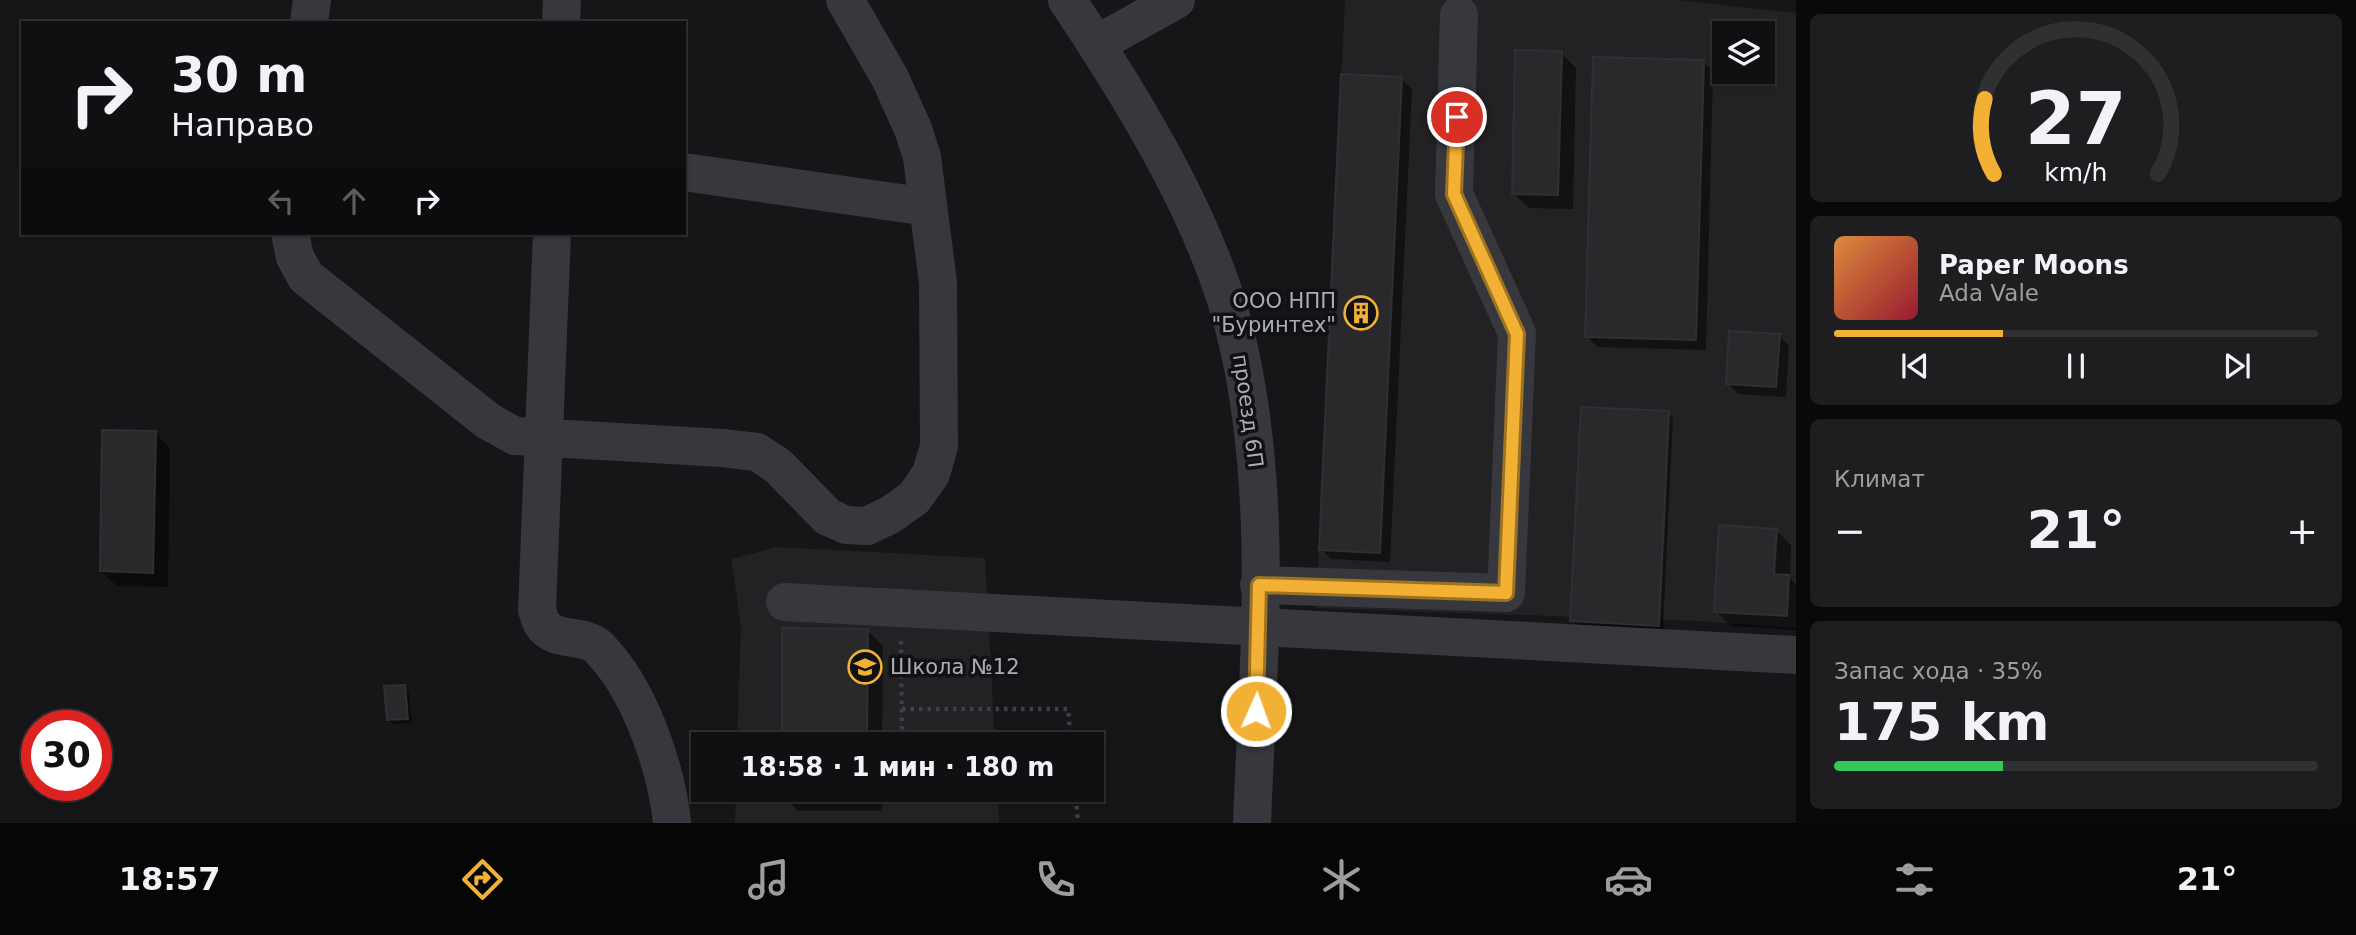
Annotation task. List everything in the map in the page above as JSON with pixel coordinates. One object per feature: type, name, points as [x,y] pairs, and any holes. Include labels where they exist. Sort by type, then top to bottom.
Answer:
[{"type":"street","points":[[309,21],[312,0]]},
{"type":"street","points":[[561,21],[562,0]]},
{"type":"street","points":[[290,235],[295,257],[306,276],[488,421],[515,436],[757,452],[778,466],[828,517],[846,526],[867,526],[890,515],[914,498],[931,474],[939,446],[938,284],[922,157],[913,129],[890,78],[845,0]]},
{"type":"street","name":"проезд 6П","points":[[1067,0],[1097,44],[1166,162],[1196,224],[1222,289],[1238,342],[1252,416],[1259,500],[1259,628],[1252,823]]},
{"type":"street","points":[[1097,44],[1176,0]]},
{"type":"street","points":[[1259,585],[1506,593],[1517,334],[1454,194],[1459,15]]},
{"type":"street","points":[[686,172],[928,207]]},
{"type":"street","points":[[552,235],[537,610],[543,626],[555,635],[575,637],[597,646],[624,677],[649,733],[670,803],[672,823]]},
{"type":"street","points":[[785,602],[1796,655]]},
{"type":"path","points":[[901,609],[902,732]]},
{"type":"path","points":[[902,709],[1068,709],[1070,732]]},
{"type":"path","points":[[1077,802],[1079,823]]},
{"type":"shaded area","points":[[1345,0],[1678,0],[1796,13],[1796,628],[1697,621],[1316,608]]},
{"type":"shaded area","name":"Школа №12","points":[[777,547],[985,558],[994,732],[737,732],[741,625],[731,559]]},
{"type":"shaded area","points":[[736,802],[998,802],[999,823],[735,823]]},
{"type":"building","points":[[1515,50],[1562,51],[1558,195],[1512,194]]},
{"type":"building","points":[[1593,57],[1704,60],[1696,340],[1585,337]]},
{"type":"building","name":"ООО НПП \"Буринтех\"","points":[[1341,74],[1402,77],[1380,553],[1319,550]]},
{"type":"building","points":[[1729,331],[1780,334],[1776,387],[1726,384]]},
{"type":"building","points":[[1581,407],[1669,411],[1659,626],[1570,621]]},
{"type":"building","points":[[102,430],[156,431],[153,573],[100,571]]},
{"type":"building","points":[[1719,525],[1777,529],[1774,574],[1789,575],[1787,616],[1714,612]]},
{"type":"building","points":[[782,628],[868,629],[867,732],[782,732]]},
{"type":"building","points":[[405,685],[408,719],[387,720],[384,686]]},
{"type":"place","name":"ООО НПП \"Буринтех\"","points":[[1361,313]]},
{"type":"place","name":"Школа №12","points":[[865,667]]},
{"type":"route","points":[[1256,711],[1259,585],[1506,593],[1517,334],[1454,194],[1457,117]]}]
